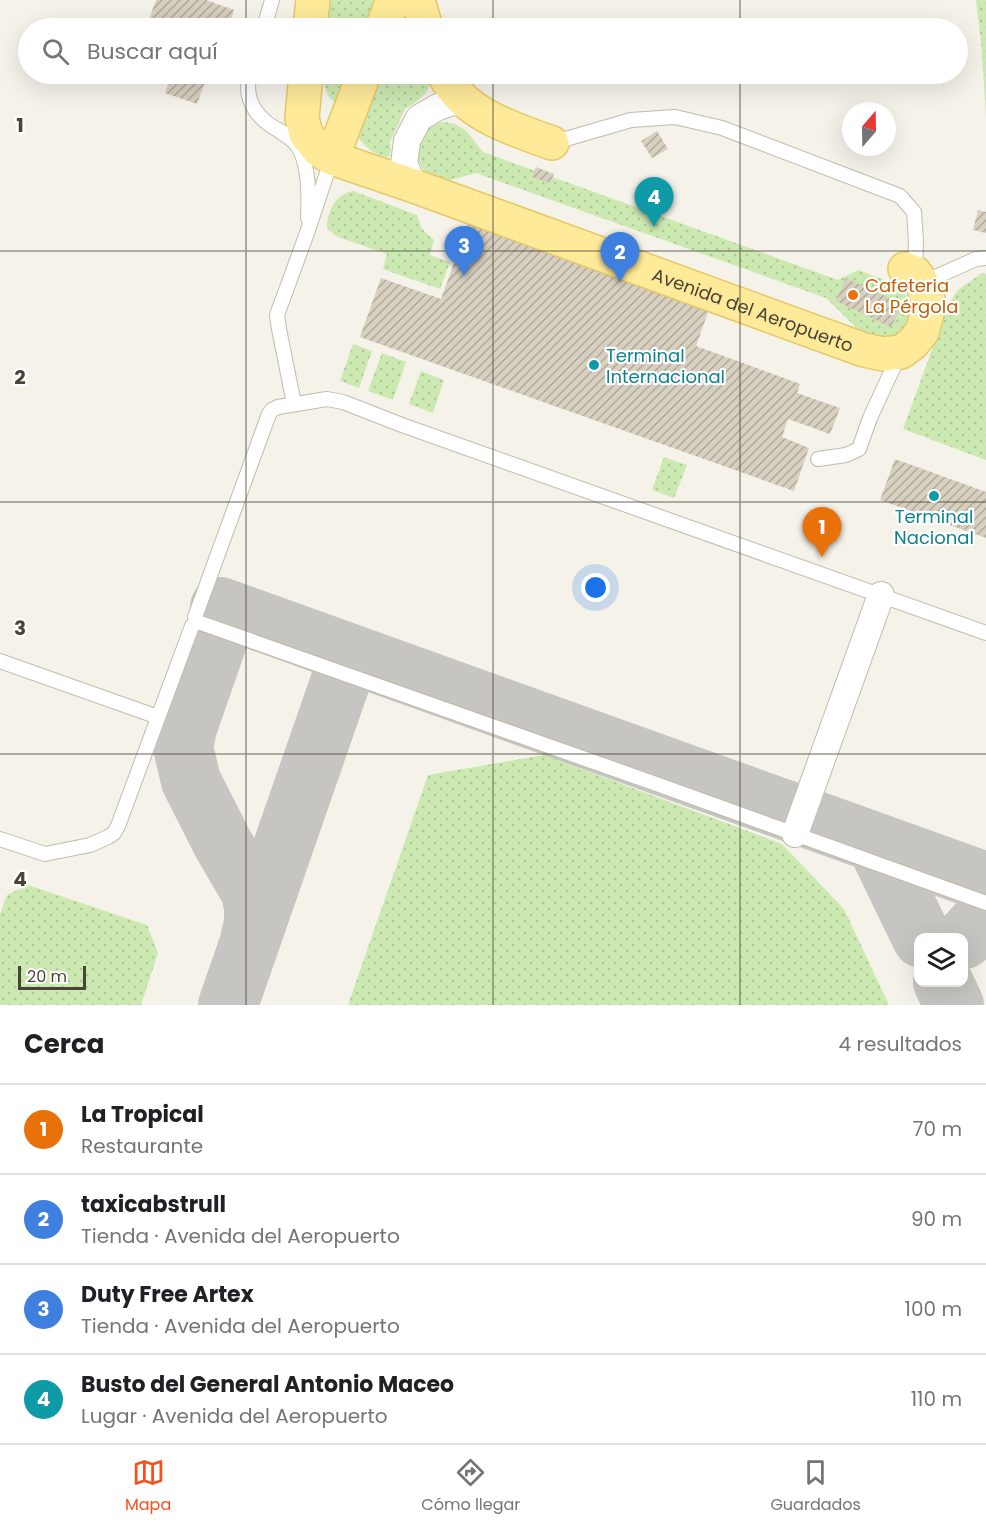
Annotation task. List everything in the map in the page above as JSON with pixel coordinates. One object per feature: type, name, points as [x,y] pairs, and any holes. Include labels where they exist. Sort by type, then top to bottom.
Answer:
[{"type":"main road","points":[[311,18],[313,0]]},
{"type":"main road","points":[[386,18],[393,0]]},
{"type":"main road","points":[[418,0],[423,18]]},
{"type":"main road","points":[[292,132],[302,118],[305,84]]},
{"type":"main road","points":[[332,158],[360,84]]},
{"type":"main road","points":[[453,86],[485,114],[516,130],[552,143]]},
{"type":"main road","name":"Avenida del Aeropuerto","points":[[292,132],[332,158],[864,350],[883,354],[901,352]]},
{"type":"main road","points":[[901,352],[922,332],[927,314],[928,299],[914,275]]},
{"type":"street","points":[[414,186],[404,164],[407,141],[418,118],[438,107],[453,86]]},
{"type":"street","points":[[795,834],[881,595]]},
{"type":"lane","points":[[267,18],[272,0]]},
{"type":"lane","points":[[249,84],[249,95],[254,110],[265,122],[292,132],[304,164],[308,233]]},
{"type":"lane","points":[[552,143],[631,120],[675,117],[722,128],[900,196],[914,212],[916,241],[914,275],[986,258]]},
{"type":"lane","points":[[294,404],[277,315],[308,233],[332,158]]},
{"type":"lane","points":[[818,459],[846,455],[859,449],[870,418],[901,352]]},
{"type":"lane","points":[[289,377],[296,388],[314,397],[343,402],[986,633]]},
{"type":"lane","points":[[289,377],[285,394],[266,420],[195,616],[198,622],[985,902]]},
{"type":"lane","points":[[272,410],[327,399]]},
{"type":"lane","points":[[0,839],[45,854],[90,844],[114,832],[192,626],[198,622]]},
{"type":"lane","points":[[0,661],[158,717]]},
{"type":"green space","points":[[329,0],[378,0],[371,18],[327,18]]},
{"type":"green space","points":[[976,0],[986,0],[986,115],[981,41]]},
{"type":"green space","points":[[324,84],[346,84],[337,103],[330,98]]},
{"type":"green space","points":[[374,84],[430,84],[426,93],[405,109],[390,142],[391,150],[388,157],[368,148],[359,139],[359,130]]},
{"type":"green space","points":[[442,122],[461,127],[483,152],[838,280],[858,270],[898,285],[905,292],[909,302],[908,323],[895,340],[874,345],[826,298],[476,173],[447,181],[429,175],[418,160],[417,150],[424,132]]},
{"type":"green space","points":[[353,191],[417,215],[421,227],[434,240],[430,255],[450,262],[440,289],[383,269],[387,254],[338,237],[327,229],[333,205],[341,196]]},
{"type":"green space","points":[[982,273],[986,274],[986,460],[903,429],[949,303],[958,290]]},
{"type":"green space","points":[[353,344],[372,351],[359,388],[340,381]]},
{"type":"green space","points":[[382,353],[406,362],[393,400],[368,391]]},
{"type":"green space","points":[[421,371],[444,380],[433,413],[409,404]]},
{"type":"green space","points":[[664,457],[687,465],[674,498],[652,490]]},
{"type":"green space","points":[[544,755],[782,844],[844,909],[889,1005],[348,1005],[428,775]]},
{"type":"green space","points":[[28,885],[147,925],[158,953],[141,1005],[0,1005],[0,914],[7,895]]},
{"type":"building","points":[[156,0],[206,0],[234,10],[232,18],[150,18]]},
{"type":"building","points":[[168,84],[204,84],[197,104],[165,93]]},
{"type":"building","points":[[657,131],[668,149],[652,158],[641,141]]},
{"type":"building","points":[[536,167],[554,174],[550,183],[532,177]]},
{"type":"building","points":[[978,210],[986,212],[986,233],[973,230]]},
{"type":"building","name":"Terminal Internacional","points":[[471,216],[712,301],[696,346],[800,384],[797,393],[840,408],[830,434],[788,419],[782,437],[809,448],[794,491],[360,337],[381,278],[441,299]]},
{"type":"building","points":[[846,278],[902,304],[891,327],[836,301]]},
{"type":"building","name":"Terminal Nacional","points":[[895,459],[986,492],[986,538],[880,500]]},
{"type":"taxiway","points":[[220,607],[986,882]]},
{"type":"taxiway","points":[[228,610],[187,728],[183,747],[191,781],[223,844],[251,892],[254,923],[250,940]]},
{"type":"taxiway","points":[[228,1005],[350,654]]},
{"type":"taxiway","points":[[876,843],[920,933]]},
{"type":"taxiway","points":[[968,935],[986,915]]},
{"type":"taxiway","points":[[945,987],[954,1005]]},
{"type":"place","name":"Busto del General Antonio Maceo","points":[[654,227]]},
{"type":"place","name":"Duty Free Artex","points":[[464,276]]},
{"type":"place","name":"taxicabstrull","points":[[620,282]]},
{"type":"place","name":"Cafeteria La Pérgola","points":[[853,295]]},
{"type":"place","name":"Terminal Internacional","points":[[594,365]]},
{"type":"place","name":"Terminal Nacional","points":[[934,496]]},
{"type":"place","name":"La Tropical","points":[[822,557]]}]
